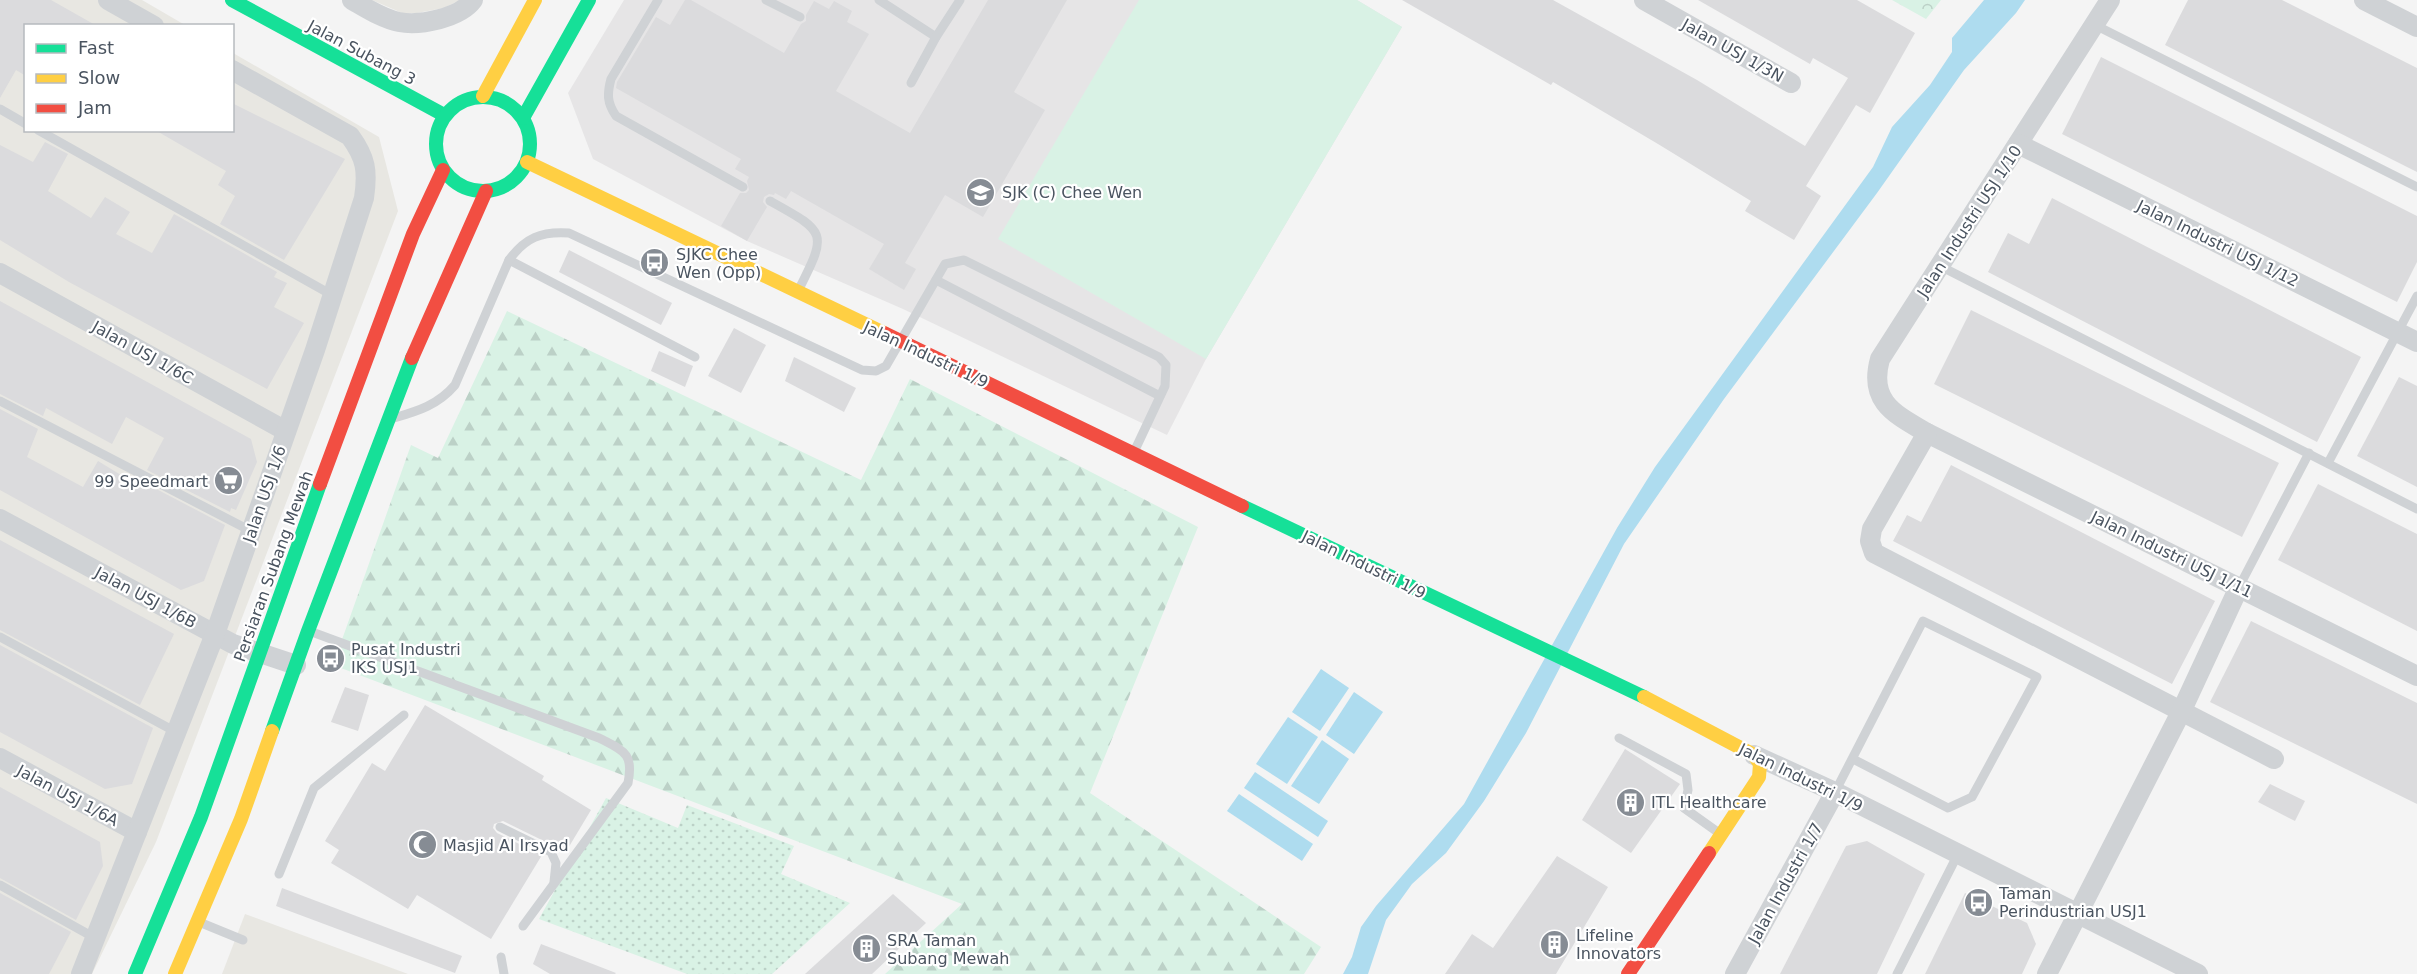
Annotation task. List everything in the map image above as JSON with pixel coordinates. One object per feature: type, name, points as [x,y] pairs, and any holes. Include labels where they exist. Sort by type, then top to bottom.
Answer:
[{"type":"main road","name":"Jalan Subang 3","points":[[232,0],[444,116]]},
{"type":"main road","points":[[483,96],[535,0]]},
{"type":"main road","points":[[523,117],[588,0]]},
{"type":"main road","points":[[483,96],[506,102],[523,117],[530,139],[527,162],[520,173],[511,182],[486,191],[462,186],[444,170],[437,157],[435,143],[438,128],[444,116],[461,101],[483,96]]},
{"type":"main road","name":"Jalan Industri 1/9","points":[[527,162],[1542,650],[1624,687],[1754,754]]},
{"type":"main road","name":"Persiaran Subang Mewah","points":[[135,974],[201,817],[413,234],[444,170]]},
{"type":"main road","points":[[175,974],[241,819],[308,631],[417,345],[486,191]]},
{"type":"main road","points":[[1628,974],[1759,777],[1760,764],[1754,754]]},
{"type":"street","points":[[108,0],[150,24]]},
{"type":"street","points":[[352,0],[399,22],[422,22],[447,17],[468,7],[473,0]]},
{"type":"street","name":"Jalan USJ 1/3N","points":[[1644,0],[1791,83]]},
{"type":"street","name":"Jalan Industri USJ 1/10","points":[[1927,433],[1893,412],[1877,388],[1876,375],[1880,359],[2110,0]]},
{"type":"street","points":[[2364,0],[2417,27]]},
{"type":"street","name":"Jalan USJ 1/6","points":[[81,974],[215,634],[364,198],[367,176],[362,152],[350,136],[234,71]]},
{"type":"street","name":"Jalan Industri USJ 1/12","points":[[2018,144],[2417,342]]},
{"type":"street","name":"Jalan USJ 1/6C","points":[[0,273],[286,431]]},
{"type":"street","points":[[1927,433],[1872,529],[1870,541],[1874,553],[2274,759]]},
{"type":"street","name":"Jalan Industri USJ 1/11","points":[[1927,433],[2417,676]]},
{"type":"street","name":"Jalan USJ 1/6B","points":[[0,519],[215,634],[259,654],[296,665]]},
{"type":"street","points":[[2047,974],[2076,912],[2181,712],[2239,587]]},
{"type":"street","name":"Jalan Industri 1/9","points":[[1754,754],[1835,792],[2198,974]]},
{"type":"street","name":"Jalan USJ 1/6A","points":[[0,758],[137,832]]},
{"type":"street","name":"Jalan Industri 1/7","points":[[1735,974],[1835,792]]},
{"type":"lane","points":[[658,0],[611,80],[608,92],[609,105],[616,117],[743,187]]},
{"type":"lane","points":[[766,0],[800,17]]},
{"type":"lane","points":[[879,0],[936,37]]},
{"type":"lane","points":[[911,83],[936,37],[960,0]]},
{"type":"lane","points":[[2095,25],[2417,187]]},
{"type":"lane","points":[[0,109],[24,123]]},
{"type":"lane","points":[[42,132],[332,295]]},
{"type":"lane","points":[[770,201],[808,222],[815,232],[819,246],[797,292]]},
{"type":"lane","points":[[388,420],[429,406],[445,397],[454,385],[509,260],[519,246],[533,236],[552,231],[569,233],[862,370],[876,371],[886,366],[945,264],[964,260],[1159,357],[1166,365],[1166,375],[1160,396],[1134,452]]},
{"type":"lane","points":[[509,260],[695,357]]},
{"type":"lane","points":[[1940,266],[2417,509]]},
{"type":"lane","points":[[936,280],[1160,396]]},
{"type":"lane","points":[[2328,463],[2417,296]]},
{"type":"lane","points":[[0,401],[251,531]]},
{"type":"lane","points":[[2239,587],[2309,453]]},
{"type":"lane","points":[[1835,792],[1923,621],[2037,677],[1972,797],[1948,807],[1853,759]]},
{"type":"lane","points":[[308,631],[599,738],[625,751],[631,765],[628,783],[523,926]]},
{"type":"lane","points":[[0,637],[176,732]]},
{"type":"lane","points":[[279,874],[314,788],[404,715]]},
{"type":"lane","points":[[1619,738],[1686,774],[1688,790],[1683,808],[1721,834]]},
{"type":"lane","points":[[500,827],[551,852],[556,863],[554,885]]},
{"type":"lane","points":[[1897,974],[1958,854]]},
{"type":"lane","points":[[0,885],[95,938]]},
{"type":"lane","points":[[197,921],[243,940]]},
{"type":"lane","points":[[501,957],[504,974]]},
{"type":"shaded area","points":[[0,0],[142,0],[183,24],[24,24],[24,132],[234,132],[234,54],[379,137],[398,211],[156,842],[92,974],[0,974]]},
{"type":"shaded area","points":[[372,0],[460,0],[444,8],[402,13]]},
{"type":"shaded area","name":"SJK (C) Chee Wen","points":[[624,0],[1357,0],[1402,27],[1206,359],[1167,435],[903,309],[747,241],[593,159],[568,93]]},
{"type":"shaded area","points":[[245,914],[408,974],[222,974]]},
{"type":"green space","points":[[1139,0],[1357,0],[1402,27],[1206,359],[998,239]]},
{"type":"green space","points":[[1892,0],[1941,0],[1926,19]]},
{"type":"green space","points":[[507,311],[861,480],[910,379],[1198,527],[1090,793],[1321,947],[1304,974],[885,974],[962,904],[333,665],[411,445],[438,458]]},
{"type":"green space","points":[[606,798],[678,828],[687,805],[794,846],[781,874],[850,903],[772,974],[687,974],[539,919]]},
{"type":"water","points":[[1984,0],[2025,0],[1964,70],[1877,193],[1724,399],[1624,544],[1526,733],[1484,801],[1446,853],[1412,884],[1386,920],[1368,974],[1343,974],[1352,957],[1361,927],[1376,906],[1464,804],[1617,528],[1655,467],[1873,167],[1892,127],[1930,85],[1952,52],[1952,38]]},
{"type":"water","points":[[1321,669],[1349,688],[1320,731],[1292,712]]},
{"type":"water","points":[[1354,692],[1383,712],[1354,754],[1326,735]]},
{"type":"water","points":[[1288,717],[1318,737],[1287,784],[1256,764]]},
{"type":"water","points":[[1322,740],[1349,759],[1319,804],[1291,786]]},
{"type":"water","points":[[1255,772],[1328,821],[1318,837],[1244,788]]},
{"type":"water","points":[[1239,794],[1313,844],[1302,861],[1227,811]]},
{"type":"building","points":[[0,0],[51,0],[93,24],[24,24],[24,75],[16,70],[0,98]]},
{"type":"building","points":[[685,0],[691,0],[784,53],[801,24],[806,21],[806,15],[814,1],[829,9],[834,1],[852,11],[847,22],[869,34],[836,91],[910,133],[988,0],[1067,0],[1014,92],[1045,110],[983,217],[945,195],[905,263],[916,269],[904,290],[869,269],[884,244],[791,191],[786,199],[775,193],[764,197],[763,202],[767,207],[747,241],[721,226],[740,193],[746,193],[749,190],[747,181],[749,177],[735,169],[741,159],[616,88],[617,82],[656,17],[670,25]]},
{"type":"building","points":[[1402,0],[1553,0],[1697,80],[1805,146],[1848,78],[1813,58],[1810,64],[1698,0],[1857,0],[1915,33],[1870,113],[1856,105],[1806,186],[1821,196],[1794,240],[1745,211],[1751,201],[1658,144],[1553,82],[1551,85]]},
{"type":"building","points":[[2188,0],[2282,0],[2417,68],[2417,172],[2165,45]]},
{"type":"building","points":[[2101,57],[2417,216],[2417,262],[2397,302],[2062,134]]},
{"type":"building","points":[[234,104],[345,159],[284,260],[220,224],[235,196],[218,185],[226,171],[158,132],[234,132]]},
{"type":"building","points":[[45,142],[68,154],[48,191],[91,218],[105,197],[130,212],[116,234],[152,253],[174,214],[277,272],[274,277],[287,283],[274,307],[304,323],[267,389],[69,282],[0,240],[0,145],[33,162]]},
{"type":"building","points":[[2052,198],[2361,357],[2317,442],[1988,272],[2008,233],[2029,244]]},
{"type":"building","points":[[569,250],[672,303],[661,325],[559,272]]},
{"type":"building","points":[[0,301],[251,439],[257,462],[236,510],[231,508],[230,512],[147,470],[164,438],[126,417],[112,444],[46,408],[43,416],[0,394]]},
{"type":"building","points":[[1971,310],[2279,463],[2242,537],[1934,384]]},
{"type":"building","points":[[734,328],[766,345],[741,393],[708,376]]},
{"type":"building","points":[[659,351],[693,366],[685,387],[651,371]]},
{"type":"building","points":[[794,357],[856,388],[844,412],[785,381]]},
{"type":"building","points":[[2399,377],[2417,386],[2417,487],[2357,456]]},
{"type":"building","points":[[0,409],[38,429],[27,457],[83,487],[98,461],[134,483],[139,484],[141,481],[225,525],[204,581],[181,590],[0,490]]},
{"type":"building","points":[[1951,465],[2215,601],[2172,684],[1893,541],[1907,515],[1921,522]]},
{"type":"building","points":[[2318,484],[2417,534],[2417,631],[2278,560]]},
{"type":"building","points":[[0,540],[174,634],[140,705],[0,630]]},
{"type":"building","points":[[2251,621],[2417,703],[2417,804],[2210,702]]},
{"type":"building","points":[[0,645],[153,728],[132,784],[105,789],[0,732]]},
{"type":"building","points":[[345,687],[369,695],[358,731],[331,722]]},
{"type":"building","name":"Masjid Al Irsyad","points":[[425,705],[544,776],[542,780],[591,810],[567,850],[550,840],[548,843],[503,821],[494,824],[493,828],[497,833],[542,855],[491,939],[417,895],[408,909],[331,863],[339,850],[325,841],[372,763],[385,771]]},
{"type":"building","name":"ITL Healthcare","points":[[1625,749],[1680,784],[1631,853],[1582,820]]},
{"type":"building","points":[[2270,784],[2305,801],[2295,821],[2258,802]]},
{"type":"building","points":[[0,787],[100,842],[103,866],[76,920],[0,878]]},
{"type":"building","points":[[1867,841],[1925,874],[1877,974],[1780,974],[1846,846]]},
{"type":"building","points":[[1557,856],[1608,887],[1556,974],[1445,974],[1472,934],[1493,948]]},
{"type":"building","points":[[282,888],[462,956],[455,973],[276,906]]},
{"type":"building","points":[[0,893],[71,932],[49,974],[0,974]]},
{"type":"building","points":[[1965,893],[2027,923],[2036,944],[2022,974],[1925,974]]},
{"type":"building","name":"SRA Taman Subang Mewah","points":[[893,894],[926,923],[872,974],[805,974]]},
{"type":"building","points":[[541,944],[616,973],[550,974],[533,964]]},
{"type":"traffic: fast","points":[[232,0],[444,115]]},
{"type":"traffic: fast","points":[[523,118],[589,0]]},
{"type":"traffic: fast","points":[[474,97],[492,97],[517,110],[527,126],[530,144],[527,162],[517,178],[492,191],[474,191],[449,178],[436,153],[436,135],[449,110],[474,97]]},
{"type":"traffic: fast","points":[[272,731],[412,358]]},
{"type":"traffic: fast","points":[[135,974],[201,817],[320,484]]},
{"type":"traffic: fast","points":[[1242,506],[1644,697]]},
{"type":"traffic: slow","points":[[483,96],[535,0]]},
{"type":"traffic: slow","points":[[527,162],[884,333]]},
{"type":"traffic: slow","points":[[1644,697],[1754,755],[1760,764],[1759,777],[1709,853]]},
{"type":"traffic: slow","points":[[175,974],[241,819],[272,731]]},
{"type":"traffic: jam","points":[[320,484],[413,234],[443,170]]},
{"type":"traffic: jam","points":[[412,358],[486,191]]},
{"type":"traffic: jam","points":[[884,333],[1242,506]]},
{"type":"traffic: jam","points":[[1628,974],[1709,853]]},
{"type":"place","name":"SJK (C) Chee Wen","points":[[981,192]]},
{"type":"place","name":"SJKC Chee Wen (Opp)","points":[[655,263]]},
{"type":"place","name":"99 Speedmart","points":[[229,481]]},
{"type":"place","name":"Pusat Industri IKS USJ1","points":[[330,658]]},
{"type":"place","name":"ITL Healthcare","points":[[1630,802]]},
{"type":"place","name":"Masjid Al Irsyad","points":[[422,845]]},
{"type":"place","name":"Taman Perindustrian USJ1","points":[[1978,902]]},
{"type":"place","name":"Lifeline Innovators","points":[[1555,944]]},
{"type":"place","name":"SRA Taman Subang Mewah","points":[[866,949]]}]
